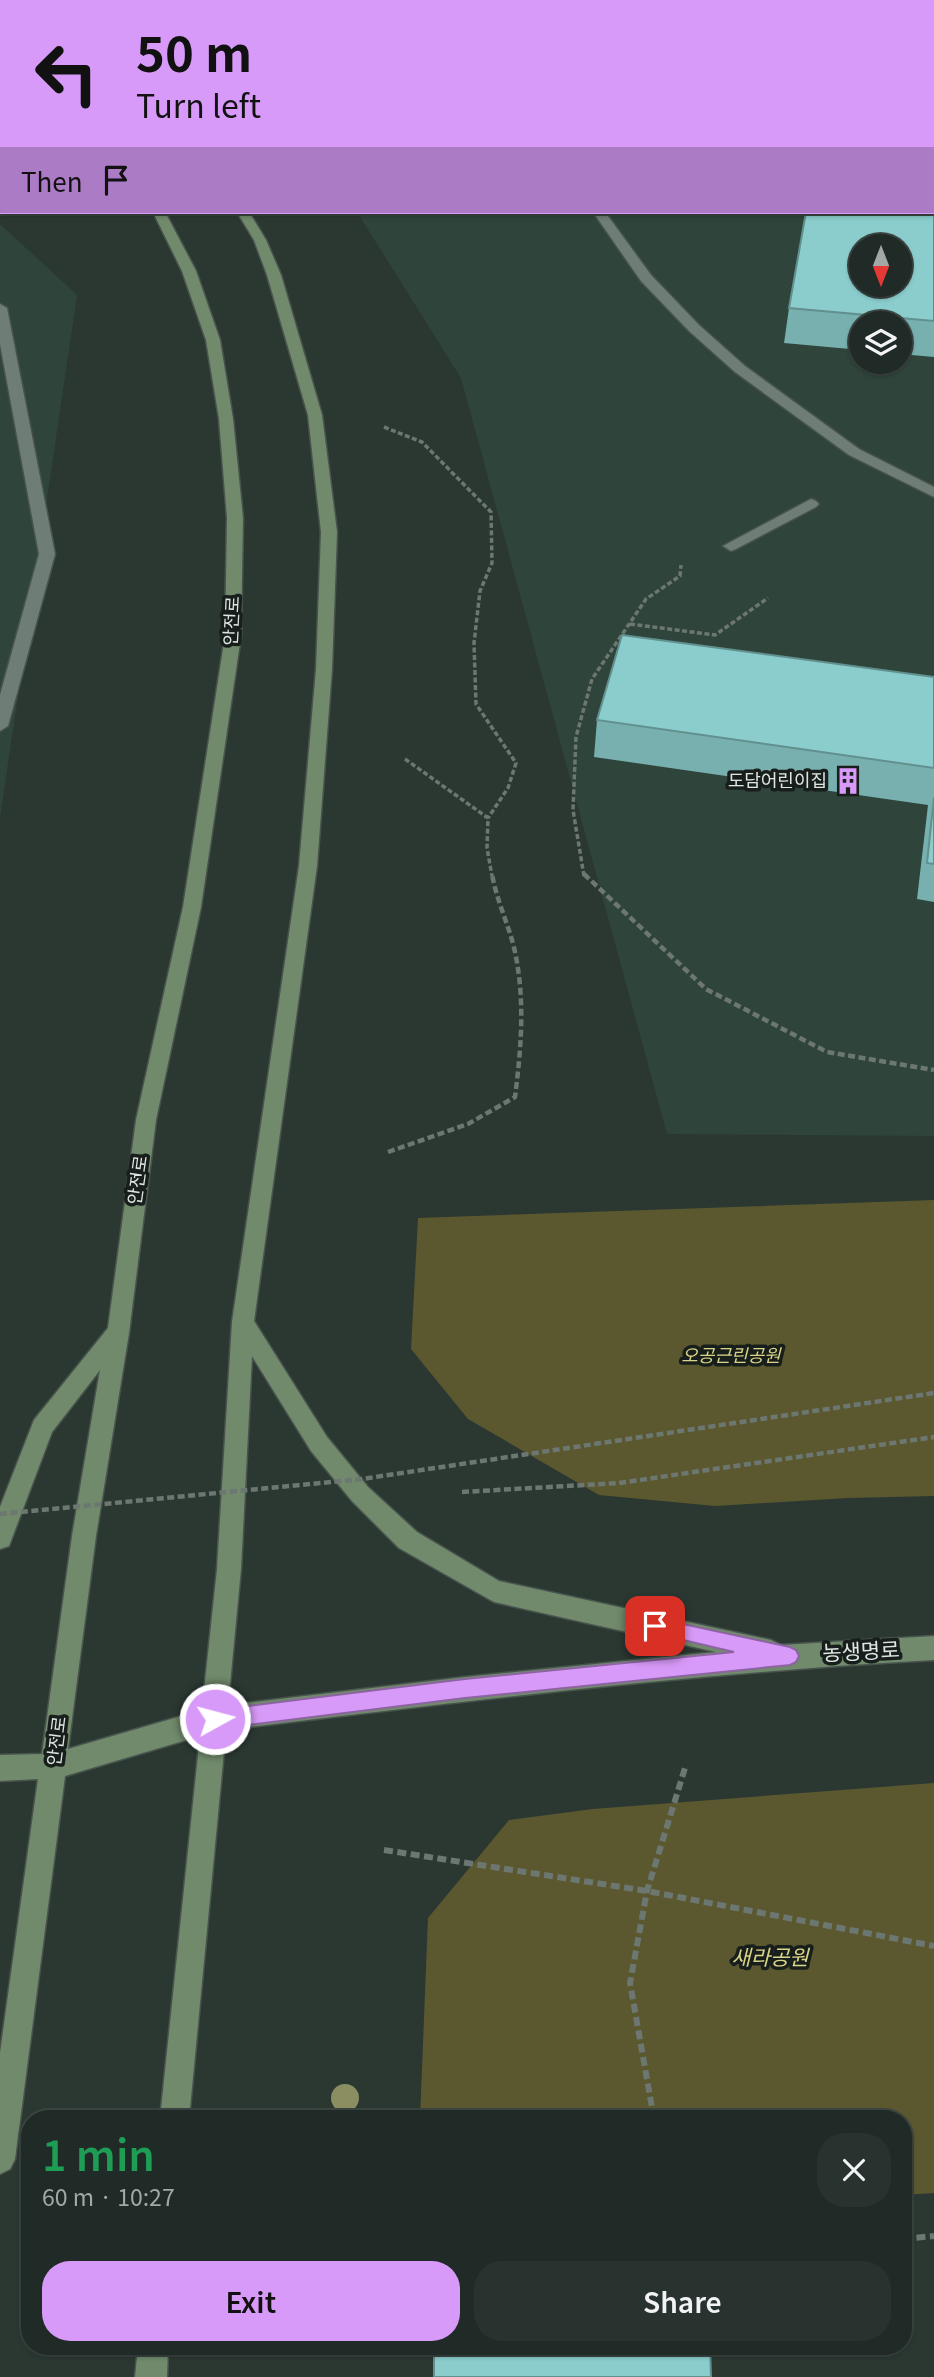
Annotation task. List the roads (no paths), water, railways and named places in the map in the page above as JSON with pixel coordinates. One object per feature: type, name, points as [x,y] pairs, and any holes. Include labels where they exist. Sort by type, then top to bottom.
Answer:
[{"type":"street","name":"안전로","points":[[0,2159],[84,1536],[118,1333],[146,1120],[192,907],[233,636],[235,518],[226,419],[212,340],[189,271],[160,214]]},
{"type":"street","points":[[176,2110],[229,1569],[243,1322],[308,866],[324,669],[329,532],[315,415],[274,275],[260,240],[244,214]]},
{"type":"street","points":[[243,1322],[319,1444],[360,1494],[408,1540],[494,1591],[790,1656]]},
{"type":"street","points":[[0,1538],[42,1427],[118,1333]]},
{"type":"street","name":"농생명로","points":[[0,1768],[54,1766],[215,1719],[465,1689],[790,1656],[934,1648]]},
{"type":"street","points":[[151,2377],[152,2355]]},
{"type":"lane","points":[[600,214],[646,278],[694,328],[740,369],[854,452],[934,493]]},
{"type":"lane","points":[[0,308],[47,554],[8,668],[0,726]]},
{"type":"lane","points":[[731,547],[811,504]]},
{"type":"place","name":"도담어린이집","points":[[848,781]]},
{"type":"park label","name":"오공근린공원","points":[[731,1356]]},
{"type":"park label","name":"새라공원","points":[[770,1958]]}]
